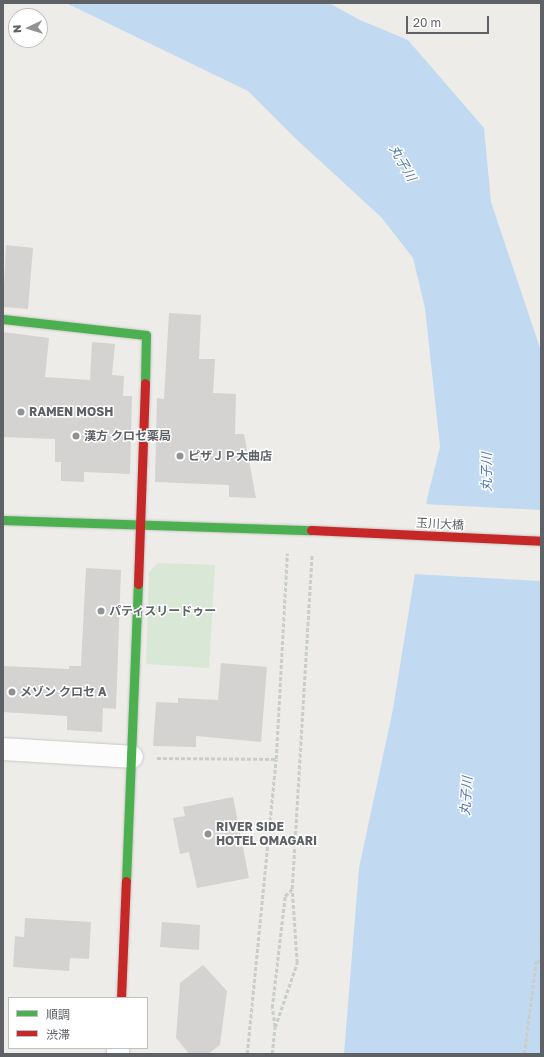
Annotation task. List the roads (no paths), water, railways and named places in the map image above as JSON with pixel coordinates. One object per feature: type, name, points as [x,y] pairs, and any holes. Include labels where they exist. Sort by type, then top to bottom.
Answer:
[{"type":"street","points":[[3,319],[146,335],[141,525],[121,997]]},
{"type":"street","name":"玉川大橋","points":[[3,520],[314,530],[541,541]]},
{"type":"street","points":[[3,749],[132,757]]},
{"type":"water","name":"丸子川","points":[[66,3],[329,3],[360,20],[408,40],[484,128],[491,202],[541,351],[541,1054],[344,1054],[359,868],[393,709],[427,499],[440,447],[425,308],[413,258],[381,217],[296,139],[248,91]]},
{"type":"place","name":"RAMEN MOSH","points":[[21,412]]},
{"type":"place","name":"漢方 クロセ薬局","points":[[76,436]]},
{"type":"place","name":"ピザＪＰ大曲店","points":[[180,456]]},
{"type":"place","name":"パティスリードゥー","points":[[101,611]]},
{"type":"place","name":"メゾン クロセ A","points":[[12,692]]},
{"type":"place","name":"RIVER SIDE HOTEL OMAGARI","points":[[208,834]]}]
